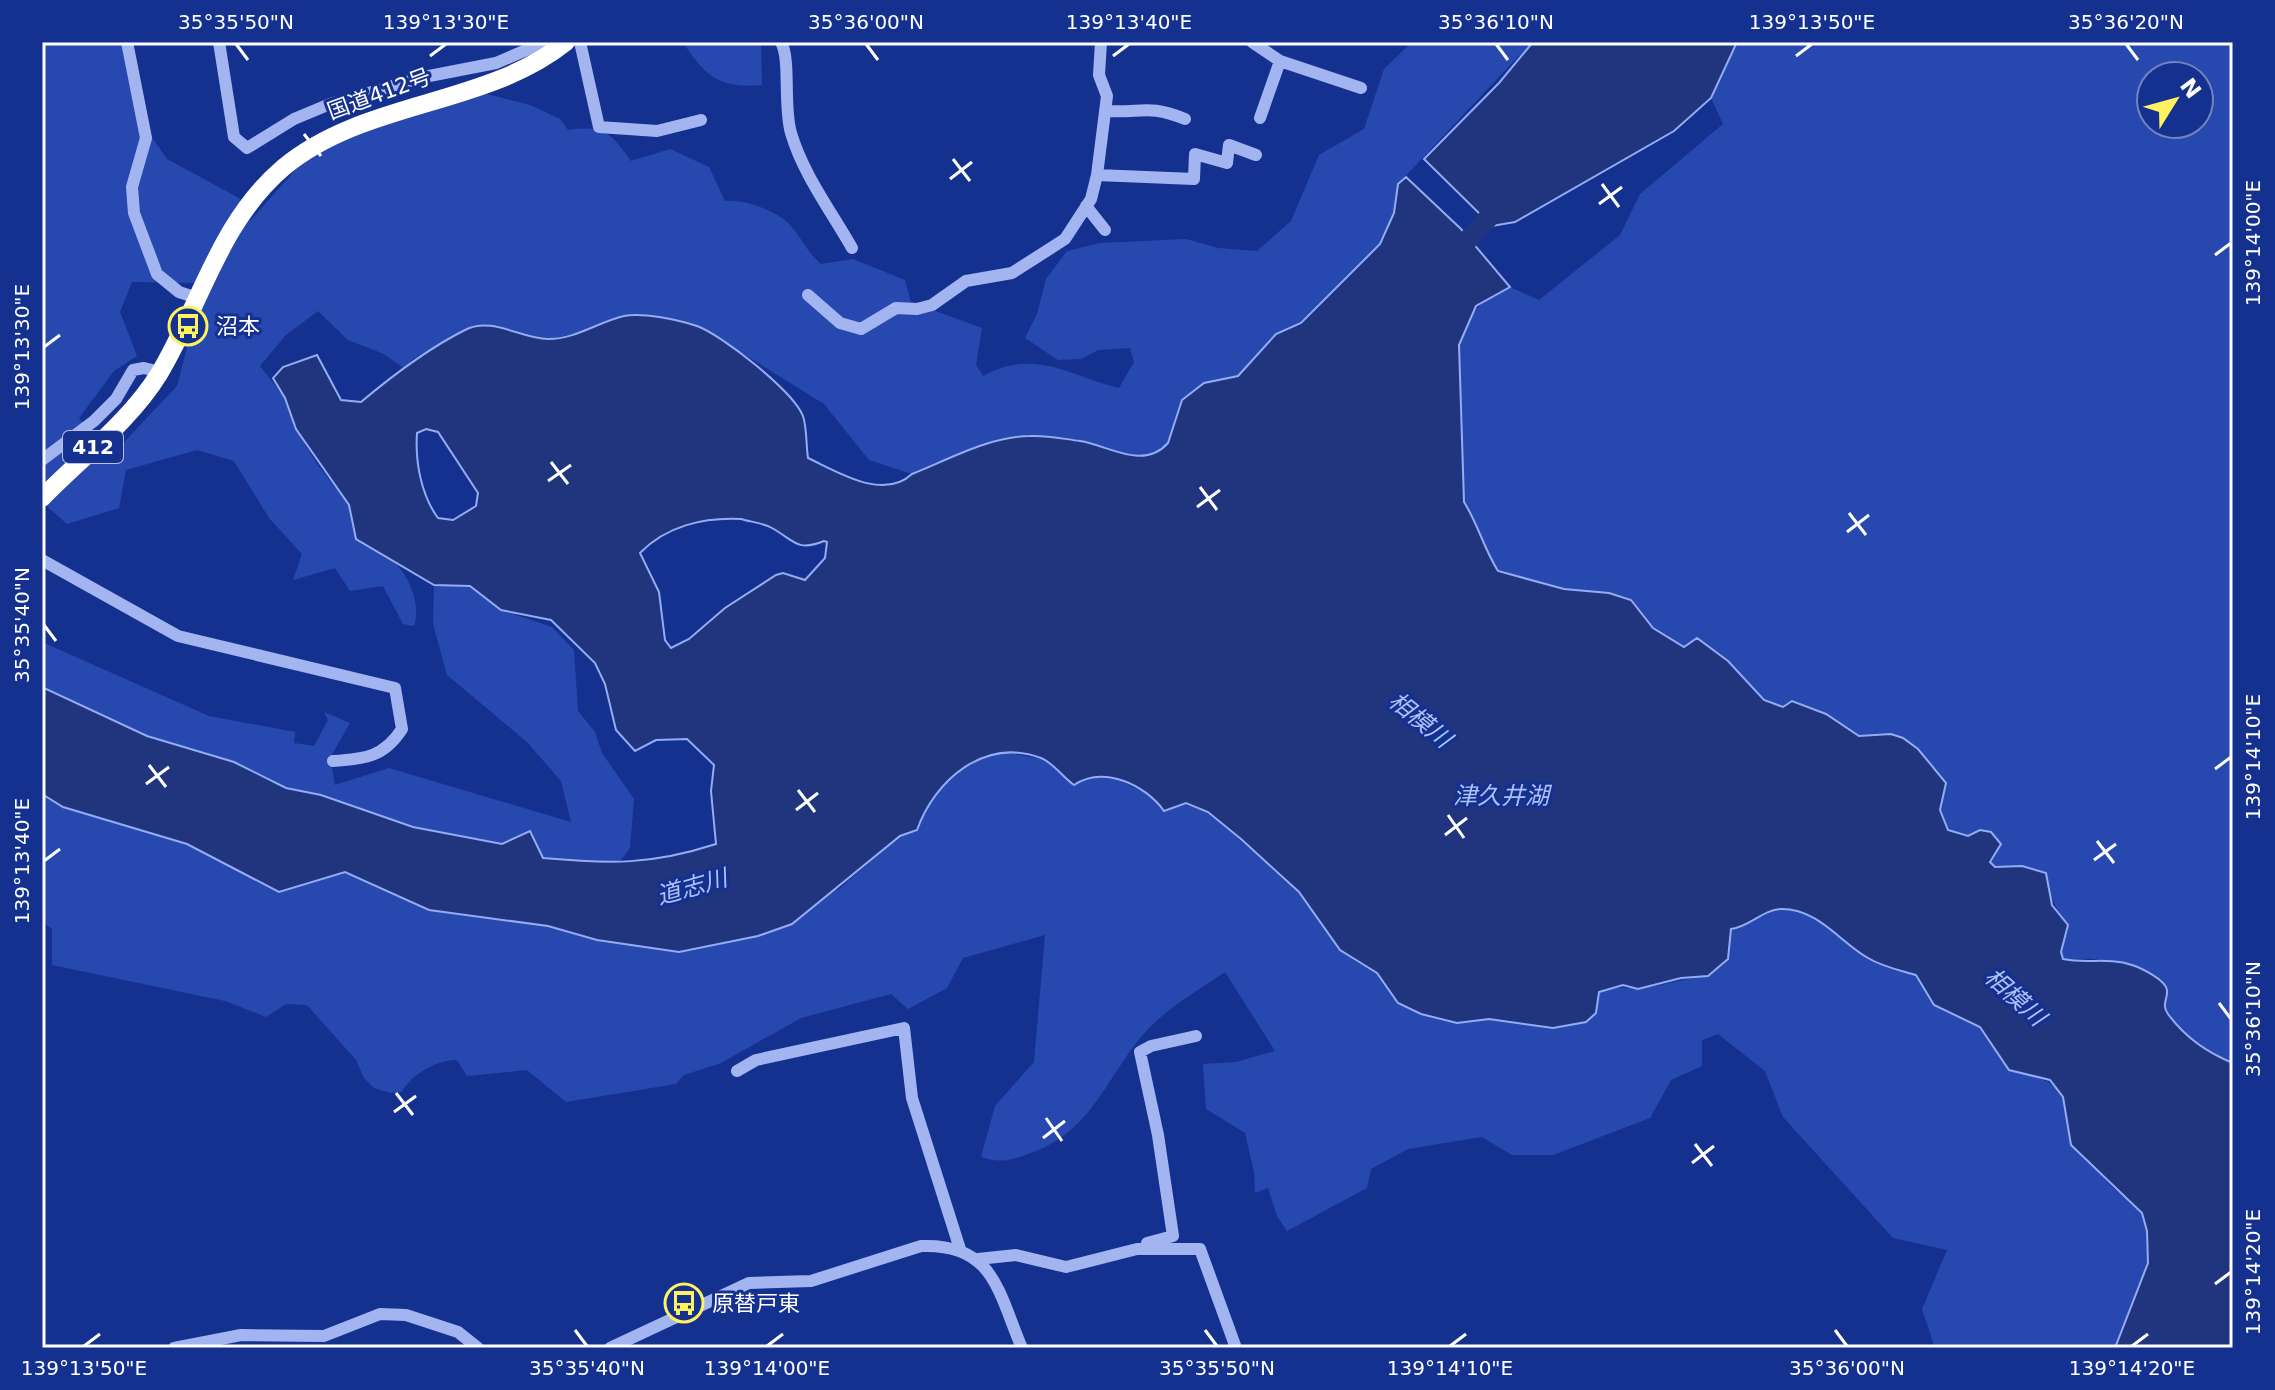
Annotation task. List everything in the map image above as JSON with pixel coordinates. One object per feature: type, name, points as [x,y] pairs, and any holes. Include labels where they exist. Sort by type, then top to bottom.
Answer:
[{"type":"highway","name":"国道412号","points":[[42,498],[143,396],[160,372],[225,239],[247,206],[299,156],[344,131],[524,68],[566,42]]},
{"type":"street","points":[[127,42],[146,138],[132,187],[134,213],[157,274],[179,292],[197,298]]},
{"type":"street","points":[[219,42],[234,137],[247,148],[294,119],[330,104],[424,77],[496,63],[545,42]]},
{"type":"street","points":[[580,42],[599,127],[657,131],[701,120]]},
{"type":"street","points":[[781,42],[787,53],[785,105],[792,135],[805,167],[852,248]]},
{"type":"street","points":[[808,295],[840,323],[861,329],[896,308],[917,309],[932,305],[966,281],[1012,273],[1065,239],[1086,206],[1097,175],[1107,111],[1107,96],[1099,75],[1101,42]]},
{"type":"street","points":[[1252,42],[1280,61],[1361,88]]},
{"type":"street","points":[[1260,118],[1280,61]]},
{"type":"street","points":[[1107,111],[1133,112],[1149,107],[1185,119]]},
{"type":"street","points":[[1097,175],[1194,179],[1195,154],[1227,163],[1229,145],[1256,155]]},
{"type":"street","points":[[1086,206],[1105,230]]},
{"type":"street","points":[[42,460],[94,421],[116,399],[133,370],[144,368],[160,372]]},
{"type":"street","points":[[42,560],[178,636],[395,688],[402,729],[394,742],[376,756],[333,761]]},
{"type":"street","points":[[737,1071],[756,1060],[904,1028],[915,1110],[960,1249]]},
{"type":"street","points":[[1137,1249],[1149,1242],[1173,1236],[1158,1135],[1140,1052],[1151,1046],[1196,1036]]},
{"type":"street","points":[[610,1348],[749,1283],[773,1279],[811,1281],[921,1246],[960,1249],[978,1259],[996,1287],[1022,1348]]},
{"type":"street","points":[[978,1259],[1016,1255],[1066,1267],[1137,1249],[1200,1249],[1236,1348]]},
{"type":"street","points":[[174,1348],[324,1336],[370,1316],[393,1314],[458,1332],[478,1348]]},
{"type":"shaded area","points":[[42,42],[123,42],[141,122],[167,159],[239,198],[250,221],[298,167],[330,142],[459,87],[530,105],[560,119],[568,130],[590,129],[606,133],[631,161],[670,149],[709,167],[725,201],[749,204],[783,219],[821,264],[853,259],[905,280],[911,302],[982,328],[976,365],[983,376],[1019,364],[1035,364],[1119,388],[1134,362],[1130,348],[1098,350],[1081,359],[1058,360],[1025,338],[1037,314],[1046,279],[1067,251],[1100,243],[1186,239],[1218,248],[1257,251],[1291,221],[1319,155],[1364,129],[1384,69],[1412,42],[1532,42],[1398,184],[1394,213],[1380,244],[1301,323],[1276,334],[1238,376],[1204,383],[1175,419],[1163,450],[1133,457],[1091,443],[1031,436],[912,474],[869,460],[824,404],[698,326],[626,315],[580,333],[547,339],[501,327],[468,328],[413,359],[405,369],[384,354],[348,340],[318,311],[286,335],[260,366],[285,398],[296,429],[317,464],[349,505],[356,539],[390,558],[405,576],[415,601],[414,626],[403,624],[383,586],[350,591],[335,568],[293,580],[302,554],[269,518],[234,461],[197,450],[126,470],[119,508],[67,524],[42,502]],"holes":[[[132,282],[204,283],[177,386],[111,456],[79,418],[114,371],[137,356],[120,312]]]},
{"type":"shaded area","points":[[683,42],[761,42],[762,85],[735,85],[715,78],[699,64]]},
{"type":"shaded area","points":[[1737,42],[2233,42],[2233,1063],[2204,1048],[2178,1027],[2166,1009],[2165,985],[2152,975],[2111,962],[2063,959],[2061,952],[2068,930],[2050,895],[2022,866],[1999,868],[1991,864],[2001,844],[1991,832],[1968,836],[1948,830],[1940,810],[1891,734],[1859,736],[1826,714],[1792,701],[1783,707],[1764,700],[1728,661],[1697,638],[1684,647],[1653,628],[1631,600],[1609,593],[1564,589],[1506,575],[1488,553],[1464,502],[1459,345],[1466,325],[1483,302],[1510,287],[1539,300],[1620,235],[1640,194],[1723,124],[1711,98]]},
{"type":"shaded area","points":[[434,585],[470,586],[501,610],[552,627],[574,650],[578,711],[595,732],[602,753],[634,799],[630,848],[618,864],[543,858],[530,831],[503,844],[413,827],[321,795],[286,788],[234,762],[147,736],[42,687],[42,642],[209,716],[295,732],[294,743],[314,746],[328,720],[324,712],[350,723],[330,758],[335,785],[389,768],[571,822],[561,781],[527,742],[447,675],[433,624]]},
{"type":"shaded area","points":[[996,751],[1043,759],[1074,785],[1086,777],[1118,779],[1132,787],[1208,812],[1299,892],[1353,960],[1377,973],[1398,1003],[1457,1023],[1489,1019],[1553,1028],[1596,1013],[1599,992],[1652,987],[1708,976],[1731,929],[1768,912],[1782,909],[1807,914],[1874,961],[1916,974],[1934,1005],[1980,1027],[2009,1070],[2042,1079],[2059,1091],[2066,1111],[2071,1145],[2114,1189],[2136,1205],[2148,1229],[2150,1246],[2144,1281],[2117,1348],[1935,1348],[1922,1309],[1947,1250],[1893,1238],[1783,1117],[1765,1071],[1718,1034],[1702,1040],[1702,1066],[1671,1080],[1650,1118],[1553,1155],[1512,1155],[1482,1137],[1408,1149],[1371,1169],[1367,1188],[1287,1231],[1277,1216],[1268,1188],[1255,1193],[1254,1172],[1245,1133],[1206,1109],[1203,1064],[1236,1062],[1275,1051],[1225,972],[1177,1004],[1150,1027],[1085,1116],[1069,1131],[1051,1144],[1028,1154],[999,1161],[981,1157],[995,1106],[1034,1062],[1045,935],[963,958],[947,988],[908,1009],[891,994],[801,1018],[721,1063],[684,1075],[676,1084],[566,1102],[527,1070],[467,1076],[457,1060],[425,1069],[402,1092],[391,1093],[374,1088],[364,1078],[356,1060],[307,1005],[286,1004],[266,1017],[225,1001],[52,965],[52,929],[42,921],[42,794],[63,807],[187,844],[279,891],[345,872],[429,910],[548,926],[597,940],[839,889],[900,836],[917,830],[938,792],[958,772]]},
{"type":"water","points":[[1533,42],[1737,42],[1711,98],[1674,131],[1515,222],[1492,226],[1424,159],[1499,83]]},
{"type":"water","name":"津久井湖","points":[[1406,177],[1461,229],[1510,287],[1476,306],[1459,345],[1464,502],[1498,571],[1564,589],[1609,593],[1631,600],[1653,628],[1684,647],[1697,638],[1728,661],[1764,700],[1783,707],[1792,701],[1826,714],[1859,736],[1891,734],[1903,738],[1918,749],[1946,783],[1940,810],[1948,830],[1968,836],[1980,830],[1991,832],[2001,844],[1990,862],[1995,867],[2022,866],[2046,873],[2052,905],[2068,925],[2061,952],[2063,959],[2123,963],[2152,975],[2166,986],[2165,1007],[2181,1030],[2197,1043],[2233,1063],[2233,1348],[2115,1348],[2148,1263],[2147,1231],[2142,1213],[2071,1145],[2063,1097],[2050,1080],[2009,1070],[1980,1027],[1934,1005],[1916,975],[1874,961],[1818,920],[1795,910],[1775,910],[1731,929],[1728,959],[1708,976],[1681,978],[1638,989],[1623,985],[1599,992],[1596,1013],[1586,1022],[1553,1028],[1489,1019],[1457,1023],[1421,1014],[1398,1003],[1377,973],[1340,950],[1299,892],[1208,812],[1186,803],[1164,811],[1135,786],[1110,778],[1085,779],[1074,785],[1045,760],[1020,753],[1000,753],[964,767],[936,795],[917,830],[900,836],[792,924],[758,936],[679,952],[597,940],[548,926],[429,910],[345,872],[279,892],[187,844],[63,807],[42,794],[42,687],[147,736],[234,762],[286,788],[321,795],[413,827],[502,844],[530,831],[543,858],[631,861],[671,856],[716,844],[711,791],[714,765],[687,739],[656,740],[635,751],[616,730],[605,684],[595,663],[551,620],[501,610],[470,586],[434,585],[356,539],[349,505],[296,429],[285,398],[273,378],[283,367],[317,355],[341,400],[361,402],[424,354],[475,326],[496,327],[548,339],[568,336],[624,316],[650,316],[708,331],[756,365],[797,405],[803,416],[808,458],[860,481],[888,485],[900,482],[970,450],[1014,437],[1055,437],[1091,443],[1125,454],[1148,455],[1168,443],[1182,400],[1204,383],[1238,376],[1276,334],[1301,323],[1380,244],[1394,213],[1398,184]],"holes":[[[426,429],[438,432],[478,493],[476,506],[453,520],[438,518],[423,488],[418,466],[417,433]],[[741,519],[768,526],[802,545],[827,542],[825,558],[805,580],[783,573],[776,575],[725,608],[689,639],[671,648],[665,640],[659,592],[640,553],[662,536],[686,525]]]},
{"type":"waterway","name":"相模川","points":[[1451,258],[1503,202]]},
{"type":"place","name":"沼本","points":[[188,326]]},
{"type":"place","name":"原替戸東","points":[[684,1303]]},
{"type":"water label","name":"道志川","points":[[692,887]]}]
